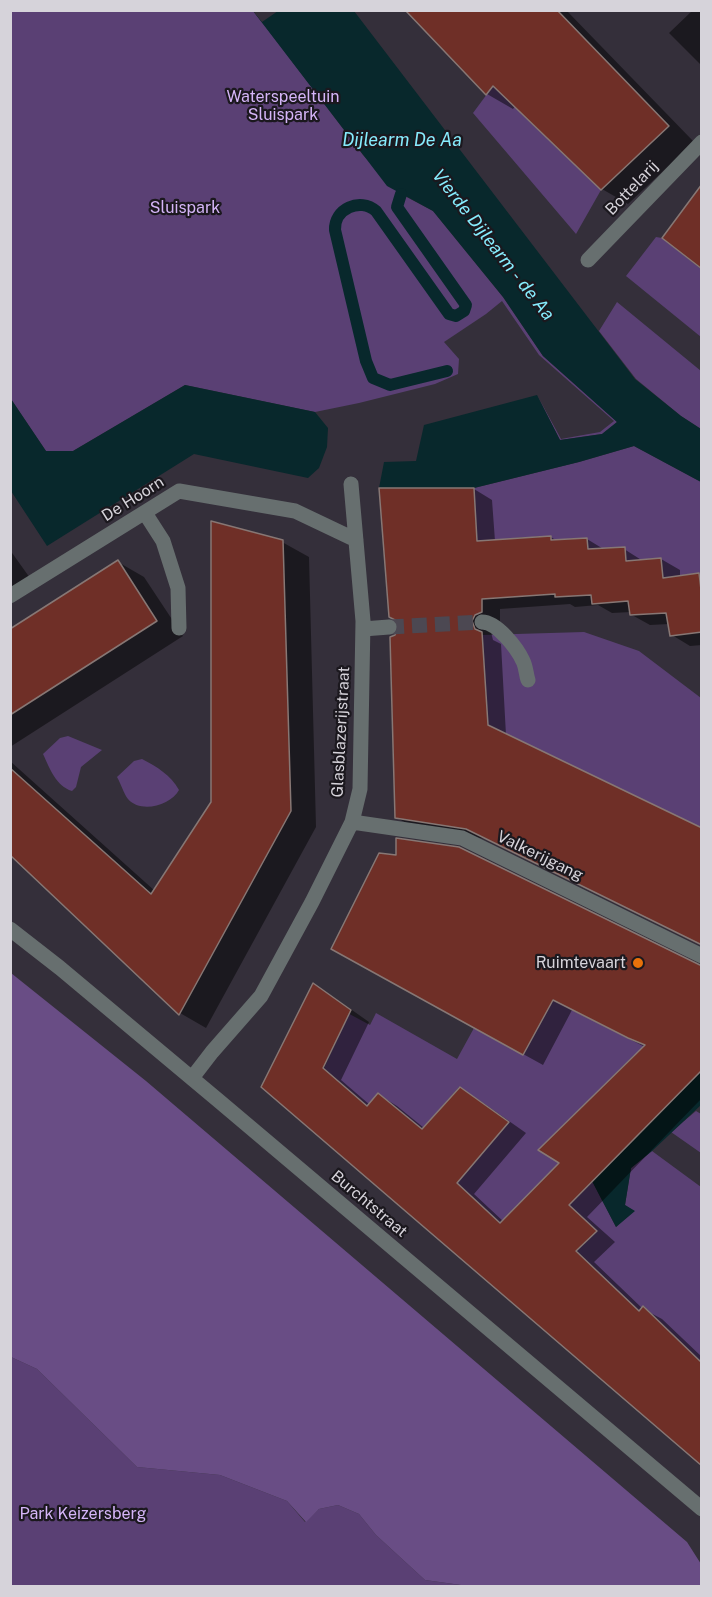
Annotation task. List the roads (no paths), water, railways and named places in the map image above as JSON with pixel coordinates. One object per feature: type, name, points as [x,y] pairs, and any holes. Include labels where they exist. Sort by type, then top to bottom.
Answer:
[{"type":"street","name":"Bottelarij","points":[[588,260],[702,142]]},
{"type":"street","name":"Glasblazerijstraat","points":[[192,1078],[261,996],[352,822],[360,789],[363,629],[351,484]]},
{"type":"street","name":"De Hoorn","points":[[10,596],[179,491],[295,511],[356,540]]},
{"type":"street","points":[[145,513],[164,541],[178,588],[179,628]]},
{"type":"street","points":[[482,622],[488,622],[510,640],[524,662],[528,680]]},
{"type":"street","points":[[363,629],[389,627]]},
{"type":"street","name":"Valkerijgang","points":[[352,822],[462,838],[702,956]]},
{"type":"street","name":"Burchtstraat","points":[[10,929],[192,1078],[702,1509]]},
{"type":"water","name":"Dijlearm De Aa","points":[[253,11],[354,11],[635,379],[701,429],[701,482],[634,446],[474,488],[379,488],[384,462],[416,461],[424,425],[537,395],[560,440],[602,434],[617,422],[543,356],[503,297],[433,211],[387,186]]},
{"type":"water","points":[[185,385],[315,412],[328,428],[327,447],[319,468],[308,478],[194,454],[47,546],[11,491],[11,399],[46,451],[73,451]]},
{"type":"water","points":[[701,1068],[701,1105],[631,1168],[625,1205],[635,1211],[616,1227],[592,1181]]},
{"type":"waterway","points":[[401,194],[397,207],[466,305],[464,311],[456,316],[449,314],[376,211],[363,205],[349,207],[339,216],[335,230],[366,361],[373,378],[390,385],[447,371]]},
{"type":"tunnel","points":[[389,627],[482,622]]},
{"type":"place","name":"Ruimtevaart","points":[[638,963]]},
{"type":"park label","name":"Waterspeeltuin Sluispark","points":[[283,106]]},
{"type":"park label","name":"Sluispark","points":[[185,208]]},
{"type":"park label","name":"Park Keizersberg","points":[[83,1514]]},
{"type":"water label","name":"Vierde Dijlearm - de Aa","points":[[493,245]]}]
